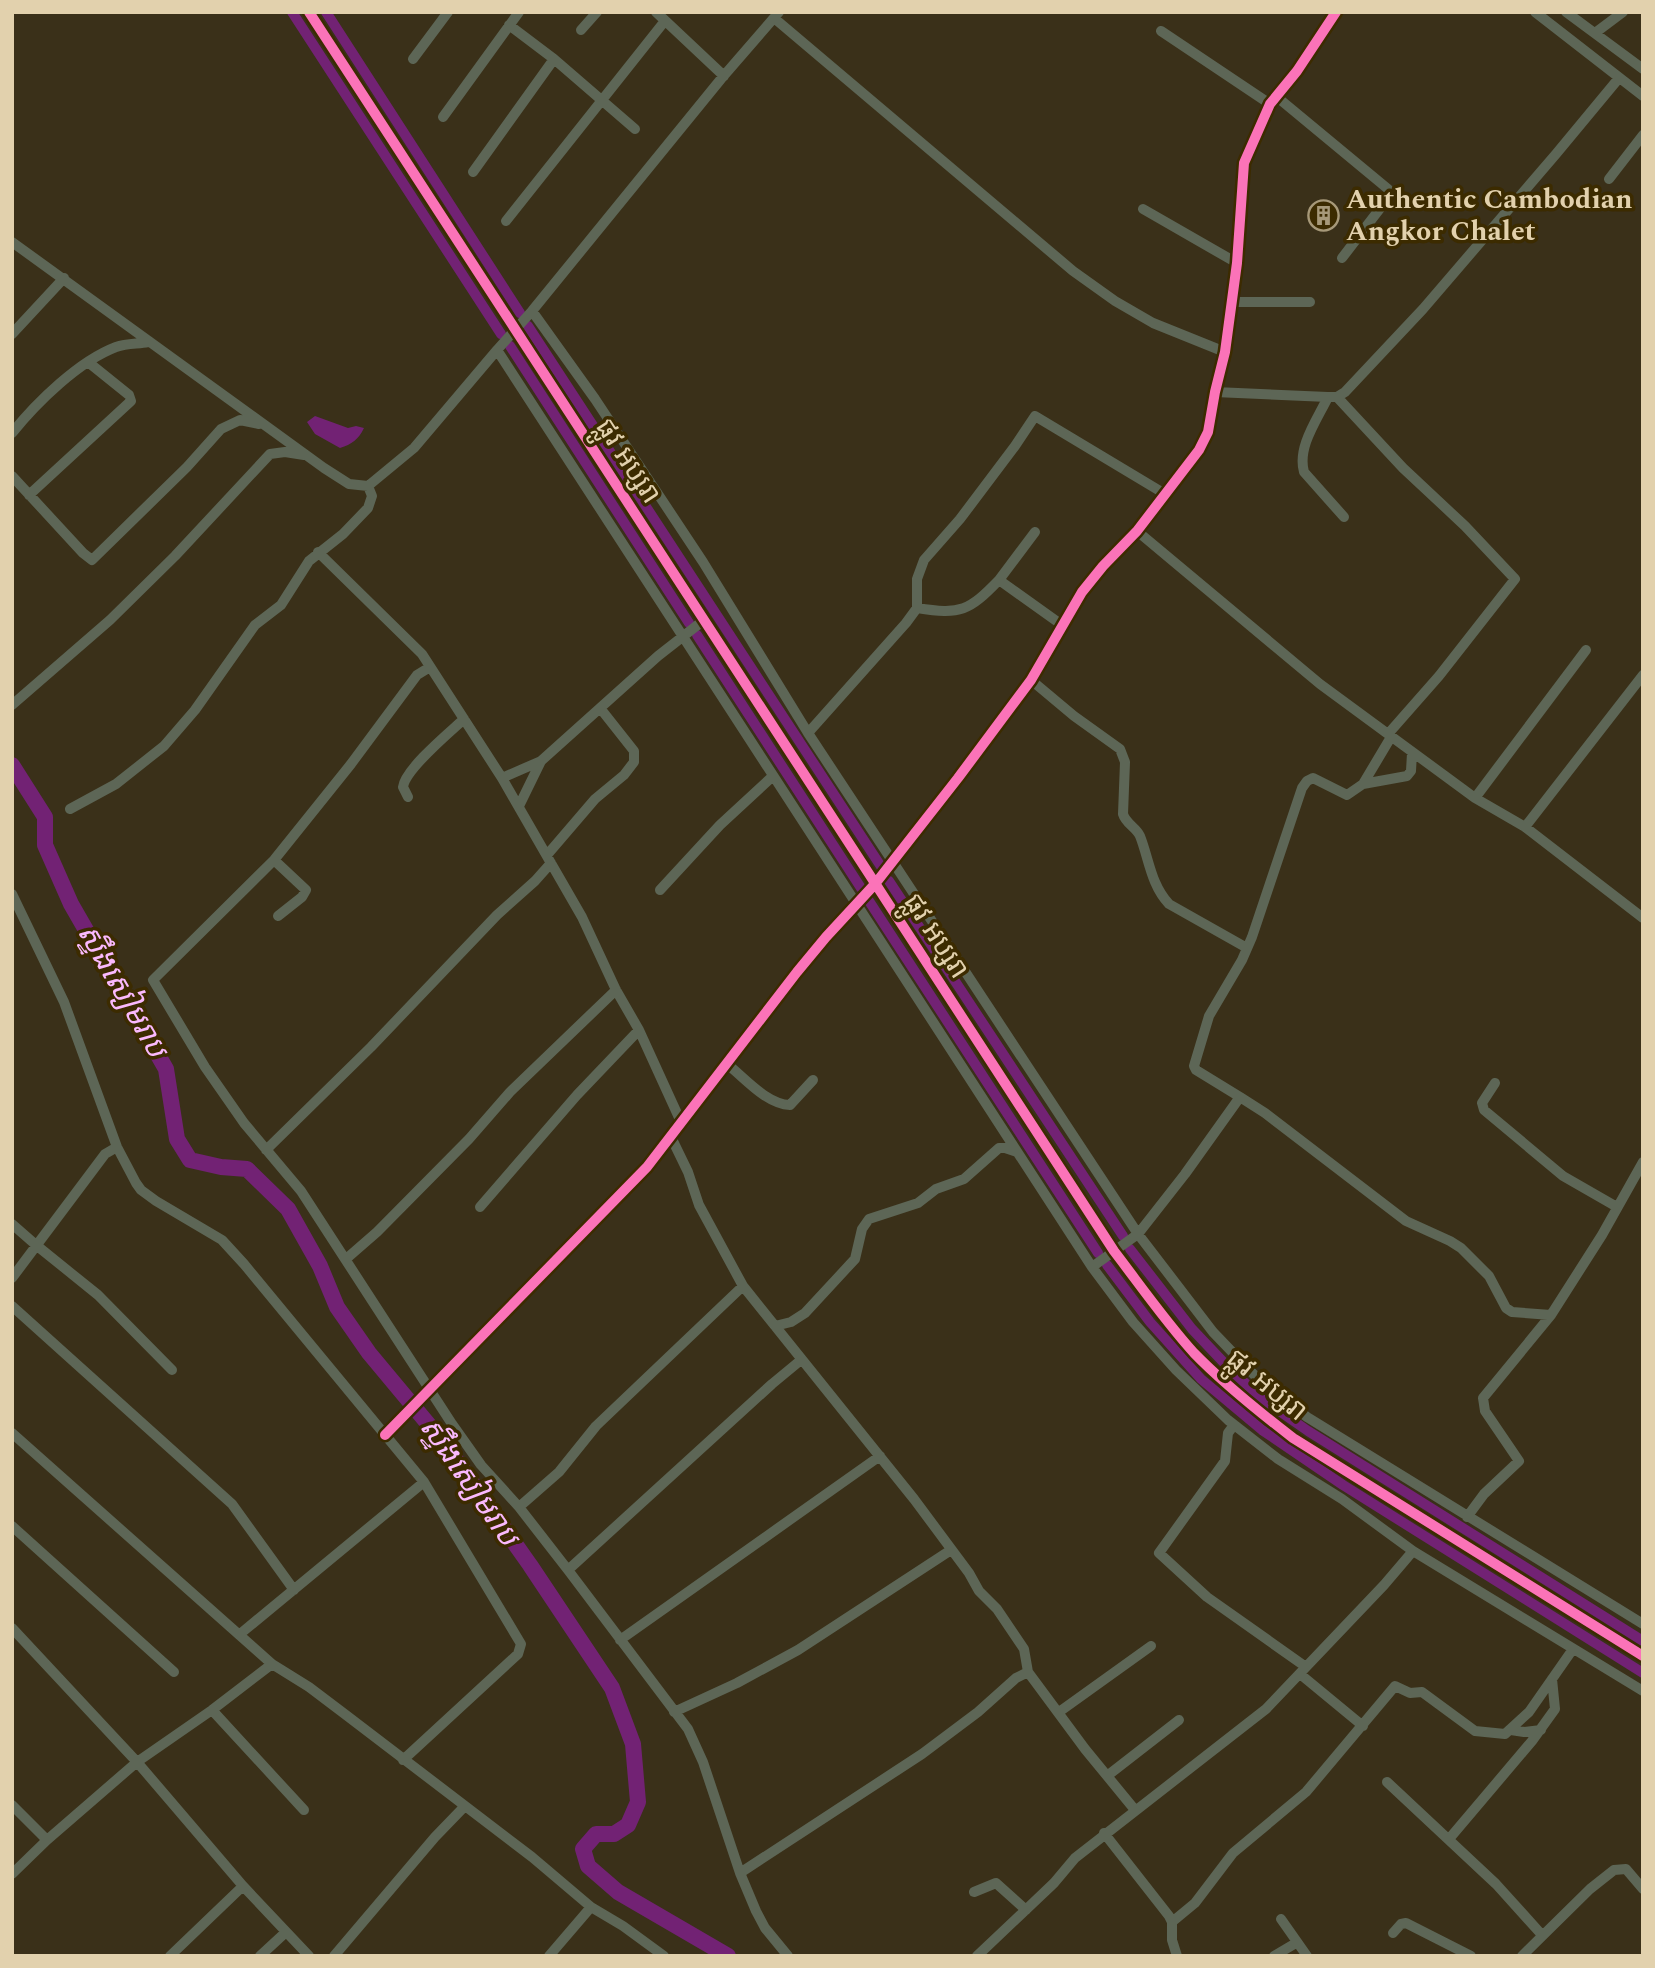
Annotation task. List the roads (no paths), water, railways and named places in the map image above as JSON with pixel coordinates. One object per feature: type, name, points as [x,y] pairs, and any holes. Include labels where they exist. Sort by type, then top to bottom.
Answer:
[{"type":"street","name":"ផ្លូវ អប្សរា","points":[[309,12],[1114,1251],[1160,1312],[1194,1352],[1244,1401],[1293,1438],[1643,1656]]},
{"type":"street","points":[[412,59],[448,12]]},
{"type":"street","points":[[443,117],[519,12]]},
{"type":"street","points":[[581,30],[597,12]]},
{"type":"street","points":[[656,12],[724,76]]},
{"type":"street","points":[[389,1431],[647,1167],[797,972],[875,884],[1031,680],[1062,625],[1103,566],[1137,531],[1186,469],[1208,432],[1214,392],[1225,352],[1237,263],[1244,163],[1273,101],[1324,33],[1336,12]]},
{"type":"street","points":[[1535,12],[1643,96]]},
{"type":"street","points":[[1566,12],[1643,69]]},
{"type":"street","points":[[1595,33],[1623,12]]},
{"type":"street","points":[[12,242],[306,455],[349,484],[369,486],[414,448],[497,349],[533,311],[776,15],[1073,271],[1115,302],[1153,323],[1225,352]]},
{"type":"street","points":[[506,221],[664,22]]},
{"type":"street","points":[[509,25],[554,59],[635,129]]},
{"type":"street","points":[[1161,30],[1273,101],[1388,189],[1389,197],[1342,258]]},
{"type":"street","points":[[473,172],[554,59]]},
{"type":"street","points":[[1214,392],[1333,397],[1353,387],[1619,78]]},
{"type":"street","points":[[1609,179],[1643,135]]},
{"type":"street","points":[[1143,209],[1237,263]]},
{"type":"street","points":[[12,334],[64,278]]},
{"type":"street","points":[[1232,302],[1310,302]]},
{"type":"street","points":[[533,311],[704,562],[808,733],[1138,1234],[1213,1332],[1261,1381],[1307,1417],[1643,1624]]},
{"type":"street","points":[[12,433],[54,390],[88,362],[124,344],[148,342]]},
{"type":"street","points":[[497,349],[1092,1267],[1133,1322],[1176,1370],[1234,1424],[1278,1459],[1342,1499],[1413,1551],[1643,1691]]},
{"type":"street","points":[[30,495],[131,401],[129,395],[88,362]]},
{"type":"street","points":[[1333,397],[1303,450],[1302,464],[1304,472],[1344,517]]},
{"type":"street","points":[[1333,397],[1516,579],[1389,735],[1363,784]]},
{"type":"street","points":[[808,733],[917,608],[917,579],[924,560],[960,519],[1035,416],[1165,494]]},
{"type":"street","points":[[12,476],[82,553],[93,560],[187,467],[221,429],[240,420],[267,426]]},
{"type":"street","points":[[12,705],[110,620],[175,556],[270,454],[285,452],[306,455]]},
{"type":"street","points":[[70,809],[116,785],[159,751],[195,710],[255,625],[281,605],[301,572],[318,552],[343,534],[368,508],[372,496],[369,486]]},
{"type":"street","points":[[1137,531],[1320,684],[1475,798],[1525,827],[1643,918]]},
{"type":"street","points":[[917,608],[931,611],[963,610],[979,600],[999,580],[1035,532]]},
{"type":"street","points":[[318,552],[386,617],[430,667],[502,778],[582,917],[681,1122]]},
{"type":"street","points":[[999,580],[1062,625]]},
{"type":"street","points":[[502,778],[541,761],[658,656],[704,620]]},
{"type":"street","points":[[1475,798],[1586,650]]},
{"type":"street","points":[[430,667],[416,675],[351,764],[274,860],[153,980],[205,1067],[244,1124],[301,1191],[428,1393],[481,1465],[519,1507],[568,1570],[695,1741],[740,1872],[765,1928],[788,1956]]},
{"type":"street","points":[[1525,827],[1643,676]]},
{"type":"street","points":[[1031,680],[1074,716],[1120,749],[1125,762],[1122,814],[1139,835],[1156,885],[1164,898],[1169,904],[1247,948]]},
{"type":"street","points":[[266,1150],[371,1047],[497,915],[535,881],[595,799],[624,775],[634,762],[634,751],[600,708]]},
{"type":"street","points":[[408,797],[402,787],[405,778],[464,719]]},
{"type":"street","points":[[1412,753],[1411,771],[1407,776],[1363,784],[1347,795],[1317,779],[1304,783],[1247,948],[1209,1016],[1194,1066],[1196,1070],[1265,1113],[1406,1221],[1461,1248],[1489,1276],[1506,1308],[1511,1312],[1551,1315]]},
{"type":"street","points":[[519,806],[541,761]]},
{"type":"street","points":[[660,890],[720,825],[773,776]]},
{"type":"street","points":[[274,860],[306,890],[302,897],[278,916]]},
{"type":"street","points":[[12,894],[64,1002],[117,1147],[136,1183],[146,1194],[208,1231],[230,1248],[389,1431],[424,1482],[522,1647],[518,1654],[403,1760]]},
{"type":"street","points":[[346,1259],[377,1232],[469,1139],[510,1092],[616,990]]},
{"type":"street","points":[[480,1207],[639,1031]]},
{"type":"street","points":[[727,1064],[774,1102],[783,1105],[790,1105],[813,1080]]},
{"type":"street","points":[[1495,1083],[1482,1103],[1484,1110],[1563,1175],[1617,1207]]},
{"type":"street","points":[[1092,1267],[1138,1234],[1240,1097]]},
{"type":"street","points":[[671,1137],[688,1171],[704,1214],[743,1286],[880,1457],[969,1573],[979,1591],[998,1609],[1026,1654],[1028,1672],[1135,1810]]},
{"type":"street","points":[[12,1278],[105,1154],[117,1147]]},
{"type":"street","points":[[775,1326],[791,1322],[805,1313],[855,1259],[862,1228],[869,1219],[918,1203],[936,1189],[964,1179],[999,1148],[1017,1152]]},
{"type":"street","points":[[1467,1517],[1484,1494],[1519,1461],[1485,1411],[1483,1398],[1551,1315],[1643,1163]]},
{"type":"street","points":[[12,1224],[98,1295],[172,1370]]},
{"type":"street","points":[[519,1507],[559,1472],[596,1426],[743,1286]]},
{"type":"street","points":[[12,1306],[232,1504],[294,1590]]},
{"type":"street","points":[[568,1570],[772,1384],[802,1360]]},
{"type":"street","points":[[1234,1424],[1228,1433],[1225,1461],[1159,1553],[1207,1597],[1303,1670],[1363,1726]]},
{"type":"street","points":[[12,1433],[272,1664],[309,1687],[532,1857],[591,1907],[664,1956]]},
{"type":"street","points":[[620,1640],[880,1457]]},
{"type":"street","points":[[240,1634],[424,1482]]},
{"type":"street","points":[[12,1527],[174,1672]]},
{"type":"street","points":[[674,1712],[737,1683],[798,1650],[951,1550]]},
{"type":"street","points":[[977,1956],[1054,1883],[1075,1858],[1104,1833],[1266,1709],[1413,1551]]},
{"type":"street","points":[[12,1628],[137,1762],[243,1886],[309,1956]]},
{"type":"street","points":[[1059,1712],[1151,1646]]},
{"type":"street","points":[[1172,1922],[1195,1903],[1233,1853],[1306,1791],[1395,1686],[1410,1693],[1422,1692],[1475,1731],[1505,1734],[1528,1712],[1573,1649]]},
{"type":"street","points":[[12,1874],[137,1762],[272,1664]]},
{"type":"street","points":[[740,1872],[922,1754],[978,1712],[1016,1678],[1028,1672]]},
{"type":"street","points":[[1449,1839],[1541,1730],[1555,1709],[1552,1679]]},
{"type":"street","points":[[212,1710],[304,1810]]},
{"type":"street","points":[[1107,1776],[1179,1720]]},
{"type":"street","points":[[1511,1730],[1541,1730]]},
{"type":"street","points":[[1387,1782],[1496,1884],[1542,1935]]},
{"type":"street","points":[[12,1805],[47,1840]]},
{"type":"street","points":[[334,1956],[435,1837],[464,1807]]},
{"type":"street","points":[[1104,1833],[1172,1922],[1171,1940],[1177,1956]]},
{"type":"street","points":[[1522,1956],[1590,1889],[1614,1870],[1626,1870],[1643,1889]]},
{"type":"street","points":[[974,1892],[996,1883],[1027,1910]]},
{"type":"street","points":[[170,1956],[243,1886]]},
{"type":"street","points":[[549,1956],[591,1907]]},
{"type":"street","points":[[1281,1919],[1307,1956]]},
{"type":"street","points":[[1393,1933],[1401,1924],[1406,1923],[1471,1956]]},
{"type":"street","points":[[260,1956],[286,1932]]},
{"type":"street","points":[[1274,1956],[1296,1943]]},
{"type":"waterway","points":[[292,12],[501,334]]},
{"type":"waterway","points":[[326,12],[520,313]]},
{"type":"waterway","points":[[528,326],[882,868]]},
{"type":"waterway","points":[[510,346],[689,623]]},
{"type":"waterway","points":[[697,635],[861,888]]},
{"type":"waterway","name":"ស្ទឹងសៀមរាប","points":[[12,765],[45,817],[45,845],[71,904],[166,1069],[177,1139],[190,1160],[247,1169],[288,1209],[320,1266],[337,1307],[369,1353],[444,1443],[612,1688],[633,1744],[638,1802],[628,1825],[614,1834],[596,1834],[583,1849],[588,1866],[618,1892],[728,1956]]},
{"type":"waterway","points":[[889,881],[1123,1236]]},
{"type":"waterway","points":[[869,901],[1098,1253]]},
{"type":"waterway","points":[[1130,1249],[1192,1329],[1261,1398],[1308,1431],[1643,1641]]},
{"type":"waterway","points":[[1107,1265],[1150,1322],[1201,1379],[1262,1430],[1343,1485],[1643,1673]]},
{"type":"place","name":"Authentic Cambodian Angkor Chalet","points":[[1323,215]]}]
